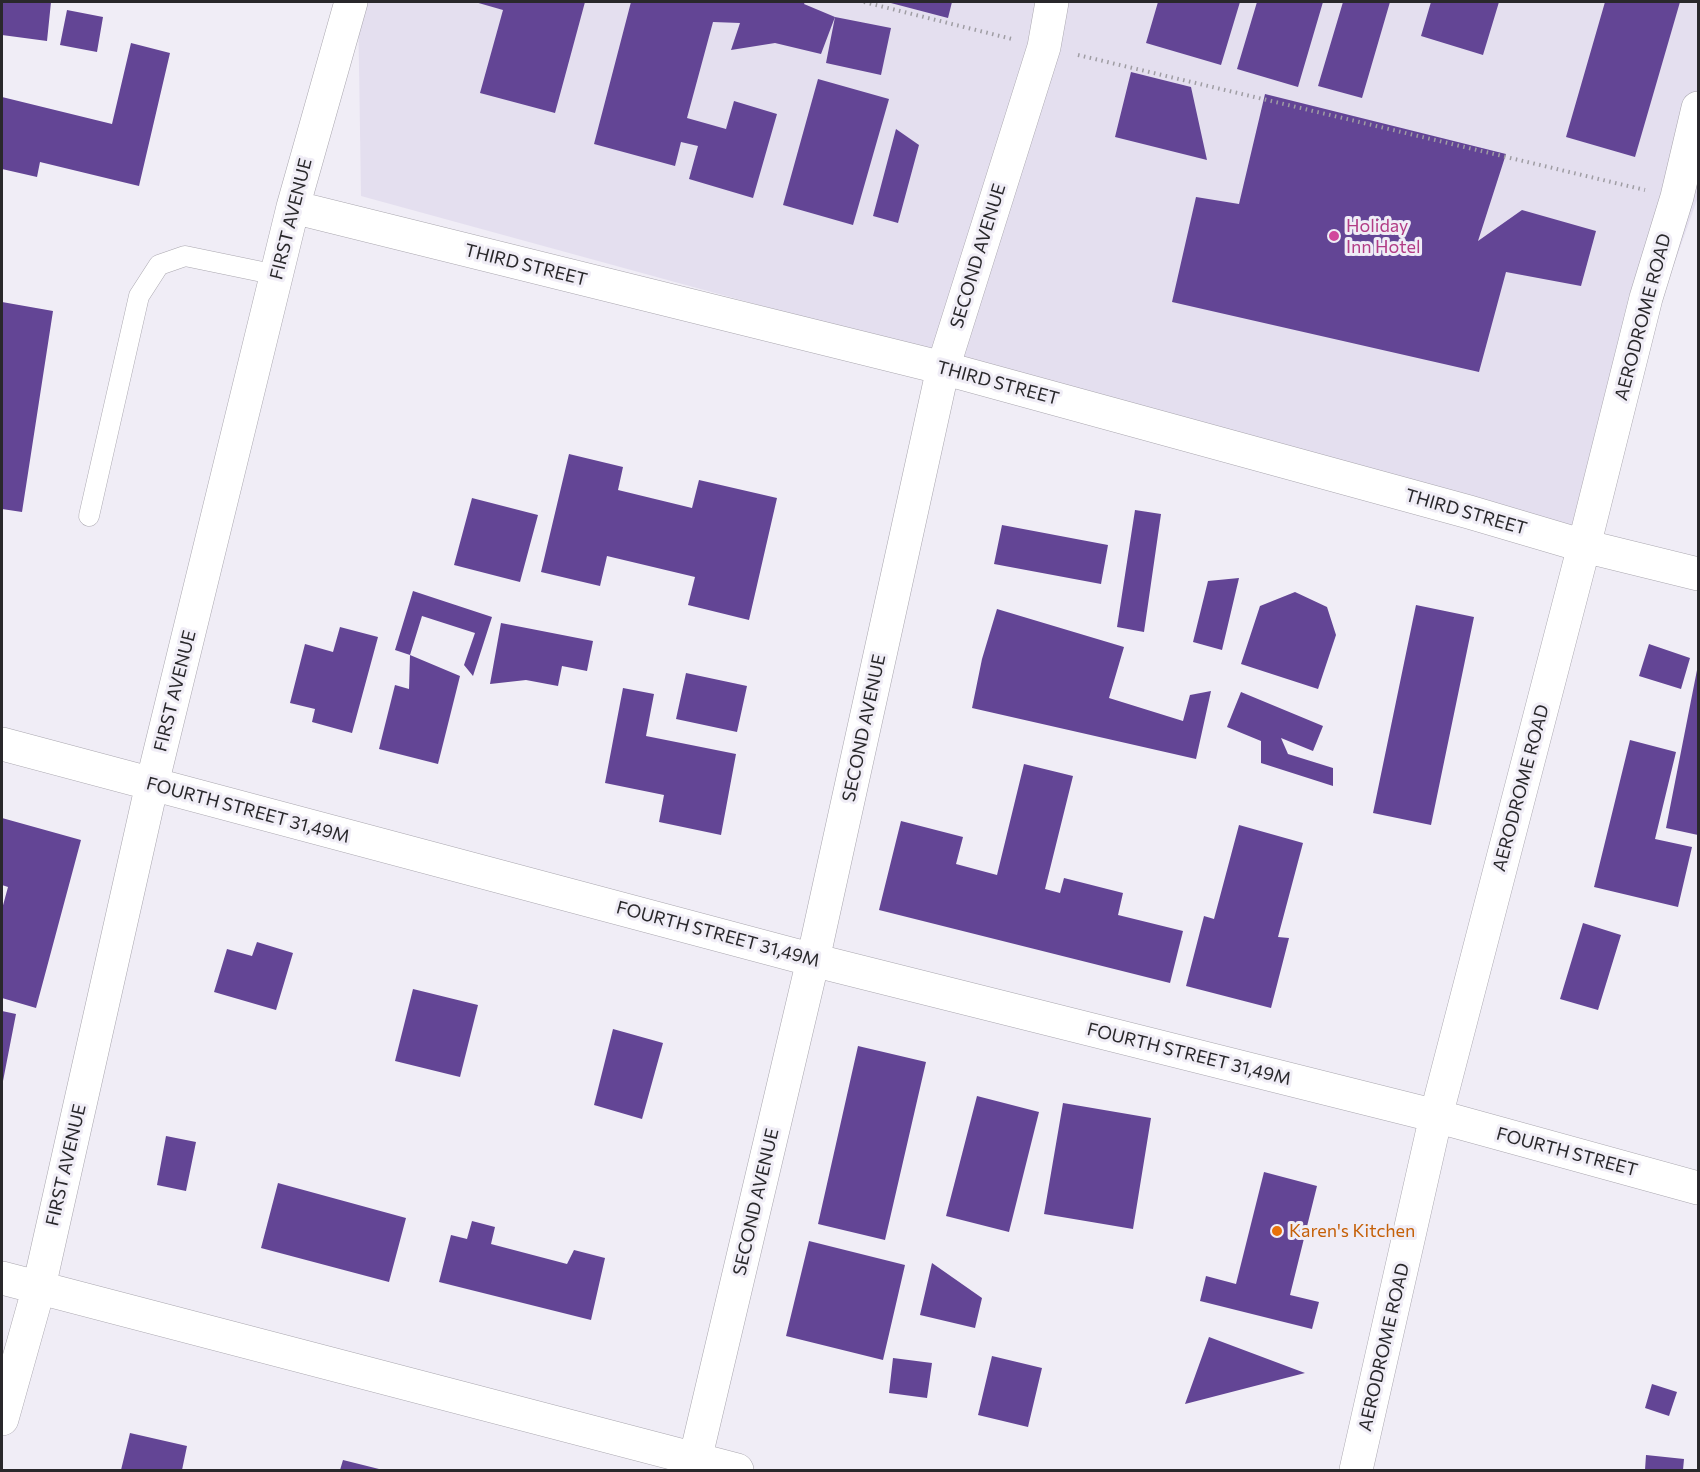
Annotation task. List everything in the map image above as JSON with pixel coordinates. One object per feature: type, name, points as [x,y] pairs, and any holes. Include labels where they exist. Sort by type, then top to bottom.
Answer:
[{"type":"street","name":"FIRST AVENUE","points":[[2,1419],[39,1287],[153,784],[293,207],[351,2]]},
{"type":"street","name":"SECOND AVENUE","points":[[695,1460],[813,960],[943,368],[1044,47],[1052,2]]},
{"type":"street","name":"AERODROME ROAD","points":[[1356,1470],[1436,1116],[1646,298],[1677,197],[1698,108]]},
{"type":"street","name":"THIRD STREET","points":[[293,207],[943,368],[1469,512],[1584,546],[1698,574]]},
{"type":"street","name":"FOURTH STREET 31,49M","points":[[2,744],[813,960],[1436,1116]]},
{"type":"street","name":"FOURTH STREET","points":[[1436,1116],[1698,1188]]},
{"type":"street","points":[[2,1278],[737,1470]]},
{"type":"lane","points":[[89,516],[138,296],[159,265],[185,256],[277,275]]},
{"type":"path","points":[[864,2],[1677,197]]},
{"type":"shaded area","points":[[358,2],[1698,2],[1698,197],[1580,530],[361,196]]},
{"type":"building","points":[[2,2],[51,2],[47,41],[2,35]]},
{"type":"building","points":[[475,2],[585,2],[555,113],[480,93],[503,10]]},
{"type":"building","points":[[631,2],[805,2],[804,4],[835,17],[821,54],[775,43],[731,50],[740,23],[713,22],[687,118],[726,129],[734,101],[777,114],[753,198],[689,179],[698,146],[681,142],[675,166],[594,144]]},
{"type":"building","points":[[887,2],[952,2],[948,18]]},
{"type":"building","points":[[1158,2],[1240,2],[1221,65],[1146,43]]},
{"type":"building","points":[[1257,2],[1323,2],[1298,87],[1237,69]]},
{"type":"building","points":[[1343,2],[1390,2],[1362,98],[1318,86]]},
{"type":"building","points":[[1431,2],[1499,2],[1483,55],[1421,36]]},
{"type":"building","points":[[1605,2],[1680,2],[1635,157],[1566,137]]},
{"type":"building","points":[[67,10],[103,17],[97,52],[60,45]]},
{"type":"building","points":[[835,17],[891,28],[881,75],[826,63]]},
{"type":"building","points":[[131,43],[170,53],[139,186],[40,162],[37,177],[2,169],[2,97],[112,124]]},
{"type":"building","points":[[1131,72],[1191,87],[1207,160],[1115,137]]},
{"type":"building","points":[[818,79],[889,99],[853,225],[783,205]]},
{"type":"building","name":"Holiday Inn Hotel","points":[[1265,94],[1506,154],[1478,241],[1522,210],[1596,231],[1581,286],[1506,272],[1479,372],[1172,302],[1196,197],[1239,204]]},
{"type":"building","points":[[896,129],[919,145],[898,223],[873,216]]},
{"type":"building","points":[[2,302],[53,311],[22,512],[2,509]]},
{"type":"building","points":[[569,454],[623,467],[618,490],[692,508],[699,480],[777,498],[749,620],[688,605],[695,577],[607,556],[600,586],[541,572]]},
{"type":"building","points":[[472,498],[538,515],[520,582],[454,565]]},
{"type":"building","points":[[1135,510],[1161,514],[1144,632],[1117,627]]},
{"type":"building","points":[[1002,525],[1108,545],[1101,584],[994,564]]},
{"type":"building","points":[[1239,578],[1222,650],[1193,642],[1208,581]]},
{"type":"building","points":[[413,591],[492,617],[473,676],[464,665],[475,633],[422,616],[410,655],[395,650]]},
{"type":"building","points":[[1295,592],[1327,607],[1336,635],[1318,689],[1241,664],[1260,606]]},
{"type":"building","points":[[1416,605],[1474,617],[1431,825],[1373,813]]},
{"type":"building","points":[[997,609],[1124,647],[1109,698],[1183,721],[1190,695],[1211,691],[1196,759],[972,708],[982,659]]},
{"type":"building","points":[[501,623],[593,641],[587,671],[562,666],[558,686],[526,680],[490,684]]},
{"type":"building","points":[[340,627],[378,637],[352,733],[312,722],[315,709],[290,703],[305,644],[333,652]]},
{"type":"building","points":[[1649,644],[1690,658],[1681,689],[1639,676]]},
{"type":"building","points":[[410,655],[460,676],[438,764],[379,749],[395,685],[409,689]]},
{"type":"building","points":[[1698,670],[1698,835],[1666,828]]},
{"type":"building","points":[[686,673],[747,686],[737,732],[676,719]]},
{"type":"building","points":[[623,688],[654,694],[646,736],[736,754],[721,835],[659,822],[664,795],[605,783]]},
{"type":"building","points":[[1241,692],[1323,726],[1313,751],[1281,738],[1288,754],[1333,768],[1333,786],[1261,763],[1261,741],[1227,727]]},
{"type":"building","points":[[1630,740],[1676,752],[1655,839],[1692,847],[1678,907],[1594,887]]},
{"type":"building","points":[[1024,764],[1073,776],[1045,889],[1060,893],[1064,878],[1123,893],[1118,915],[1183,931],[1170,983],[879,910],[901,821],[963,837],[956,864],[997,875]]},
{"type":"building","points":[[2,818],[81,840],[36,1008],[2,998],[2,909],[8,887],[2,885]]},
{"type":"building","points":[[1239,825],[1303,843],[1278,937],[1289,938],[1271,1008],[1186,986],[1204,916],[1214,919]]},
{"type":"building","points":[[1583,923],[1621,935],[1598,1010],[1560,999]]},
{"type":"building","points":[[257,942],[293,953],[276,1010],[214,992],[227,949],[252,956]]},
{"type":"building","points":[[413,989],[478,1005],[460,1077],[395,1061]]},
{"type":"building","points":[[2,1011],[16,1014],[3,1081],[2,1080]]},
{"type":"building","points":[[613,1029],[663,1043],[642,1119],[594,1105]]},
{"type":"building","points":[[858,1046],[926,1062],[885,1240],[818,1224]]},
{"type":"building","points":[[977,1096],[1039,1112],[1009,1232],[946,1216]]},
{"type":"building","points":[[1063,1103],[1151,1118],[1133,1229],[1044,1214]]},
{"type":"building","points":[[166,1136],[196,1142],[186,1191],[157,1185]]},
{"type":"building","name":"Karen's Kitchen","points":[[1264,1172],[1317,1186],[1290,1295],[1319,1302],[1312,1329],[1200,1301],[1206,1276],[1236,1284]]},
{"type":"building","points":[[278,1183],[406,1218],[389,1282],[261,1248]]},
{"type":"building","points":[[472,1221],[495,1227],[491,1244],[567,1264],[574,1250],[605,1258],[591,1320],[439,1282],[451,1235],[467,1239]]},
{"type":"building","points":[[809,1241],[905,1265],[883,1360],[786,1336]]},
{"type":"building","points":[[932,1263],[982,1298],[975,1328],[920,1315]]},
{"type":"building","points":[[1209,1337],[1305,1373],[1185,1404]]},
{"type":"building","points":[[992,1356],[1042,1368],[1028,1427],[978,1415]]},
{"type":"building","points":[[893,1358],[932,1363],[927,1398],[889,1393]]},
{"type":"building","points":[[1652,1384],[1677,1392],[1669,1416],[1645,1408]]},
{"type":"building","points":[[130,1433],[187,1446],[182,1470],[121,1470]]},
{"type":"building","points":[[1646,1455],[1684,1459],[1683,1470],[1645,1470]]},
{"type":"building","points":[[343,1460],[383,1470],[340,1470]]},
{"type":"place","name":"Holiday Inn Hotel","points":[[1334,236]]},
{"type":"place","name":"Karen's Kitchen","points":[[1277,1231]]}]
